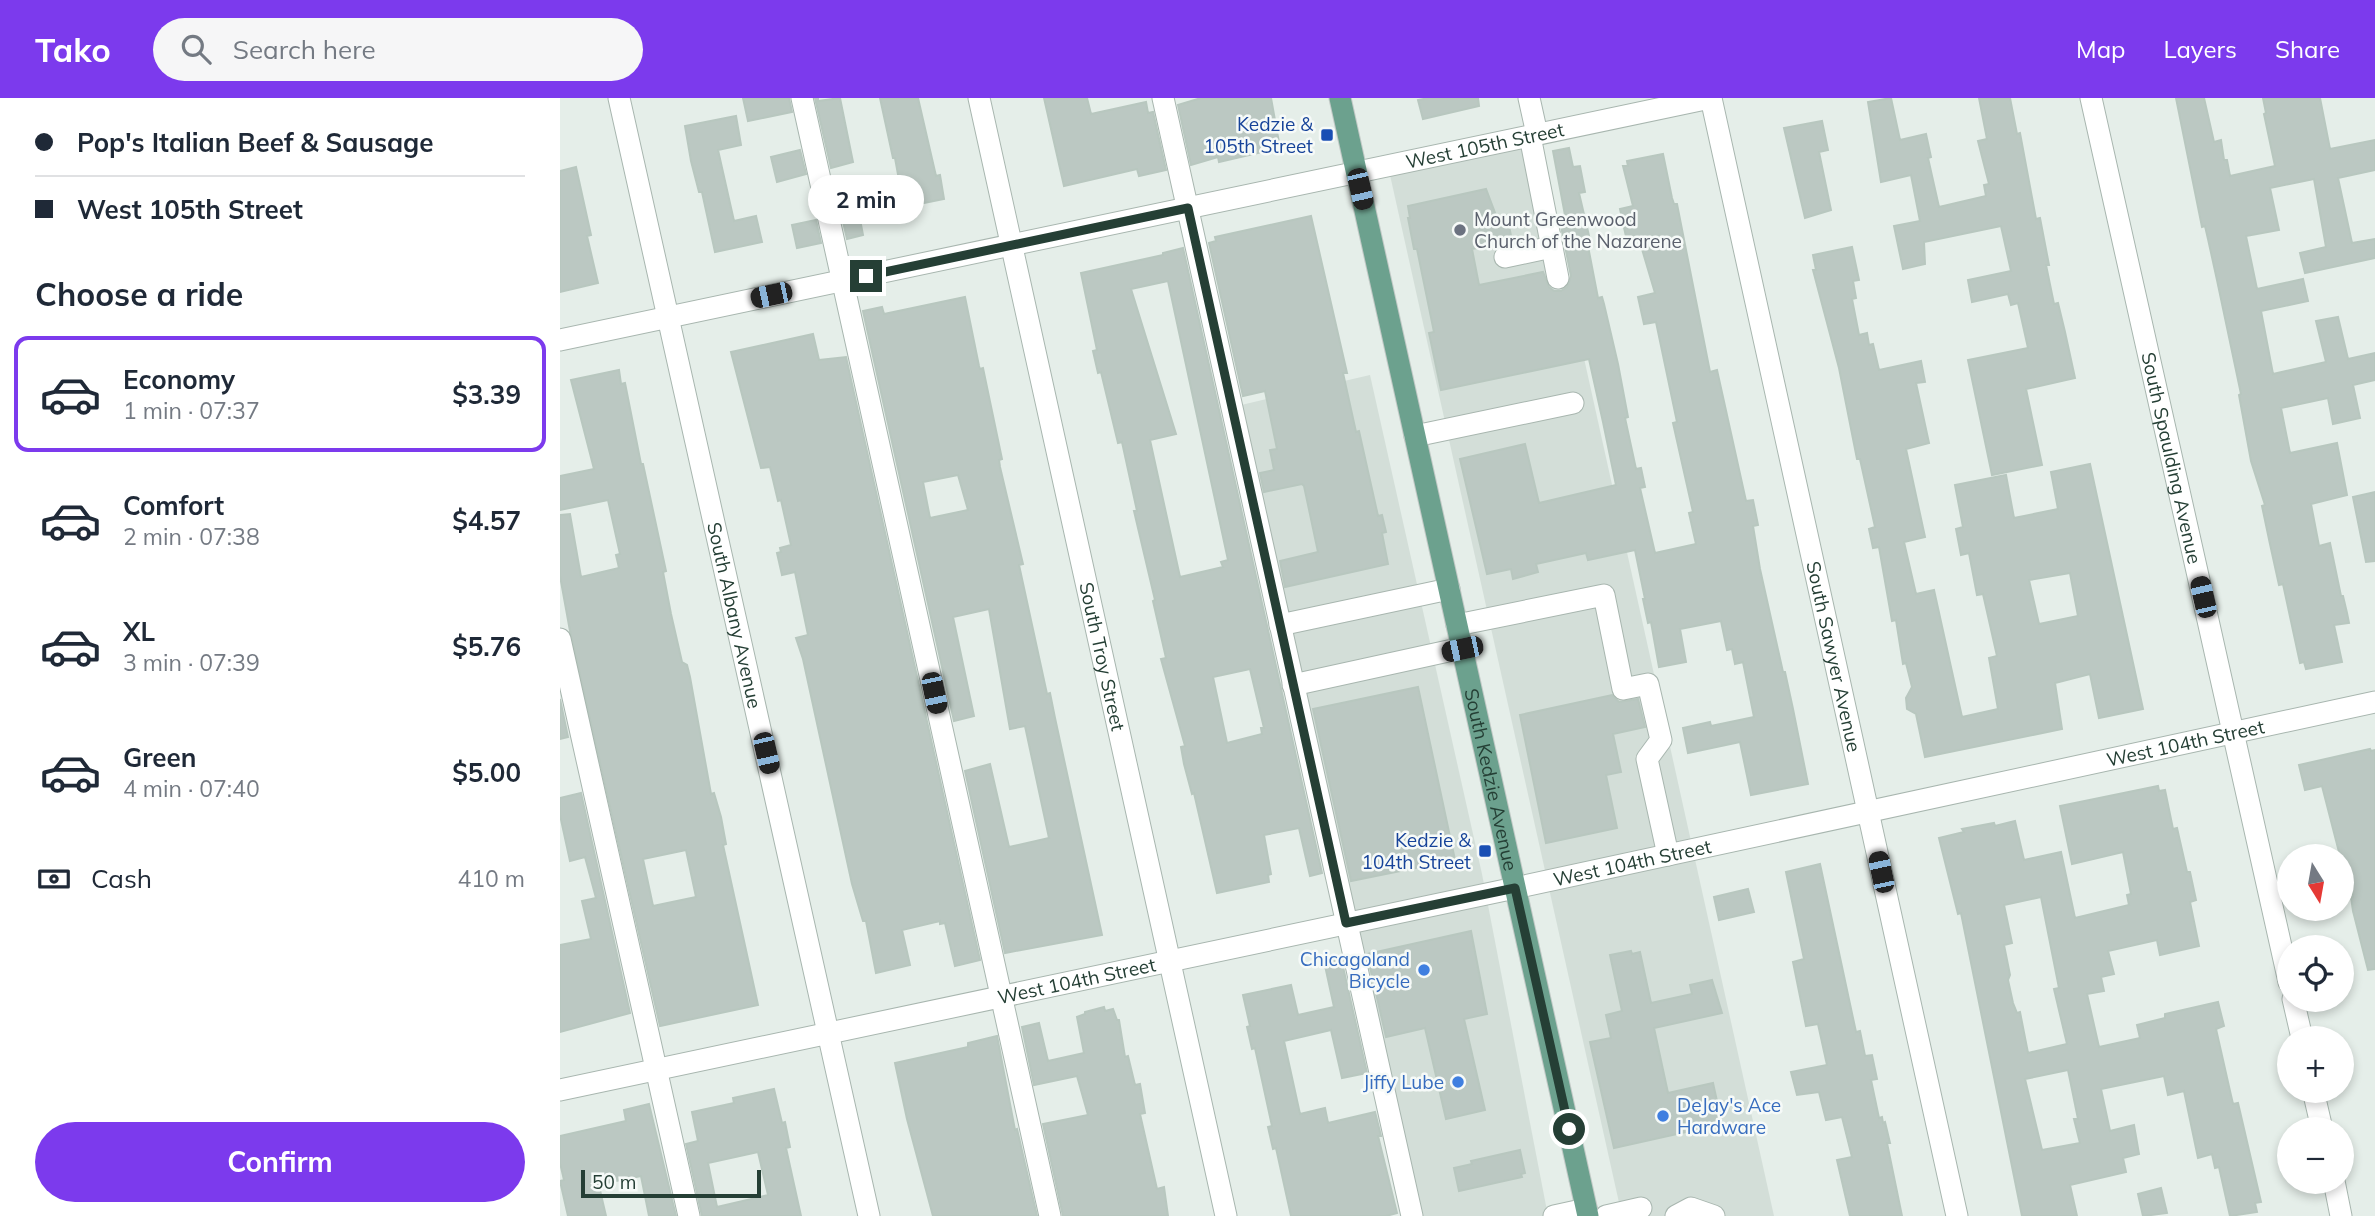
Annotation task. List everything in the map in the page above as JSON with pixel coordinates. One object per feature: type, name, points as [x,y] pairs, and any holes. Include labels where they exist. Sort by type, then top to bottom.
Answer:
[{"type":"main road","name":"South Kedzie Avenue","points":[[1340,98],[1515,888],[1593,1214]]},
{"type":"street","name":"South Albany Avenue","points":[[619,98],[869,1216]]},
{"type":"street","points":[[802,98],[1050,1216]]},
{"type":"street","name":"South Troy Street","points":[[979,98],[1226,1216]]},
{"type":"street","points":[[1163,98],[1412,1216]]},
{"type":"street","points":[[1529,98],[1558,278]]},
{"type":"street","name":"West 105th Street","points":[[560,340],[1711,98]]},
{"type":"street","name":"South Sawyer Avenue","points":[[1711,98],[1957,1216]]},
{"type":"street","name":"South Spaulding Avenue","points":[[2091,98],[2278,935]]},
{"type":"street","points":[[1505,257],[1552,247]]},
{"type":"street","points":[[1415,436],[1573,403]]},
{"type":"street","points":[[1280,625],[1449,589]]},
{"type":"street","points":[[1457,625],[1604,595],[1623,689],[1648,684],[1661,740],[1647,759],[1668,855]]},
{"type":"street","points":[[560,639],[689,1216]]},
{"type":"street","points":[[1293,685],[1462,649]]},
{"type":"street","name":"West 104th Street","points":[[560,1090],[1515,888],[2375,702]]},
{"type":"street","points":[[2337,1194],[2341,1216]]},
{"type":"street","points":[[1555,1216],[1641,1208]]},
{"type":"street","points":[[1676,1216],[1691,1208],[1714,1216]]},
{"type":"shaded area","points":[[1535,137],[1774,1216],[1622,1216],[1388,166]]},
{"type":"shaded area","points":[[1370,375],[1482,874],[1548,1216],[1418,1216],[1237,406]]},
{"type":"building","points":[[743,98],[789,98],[792,112],[748,121]]},
{"type":"building","points":[[815,98],[818,98],[818,101],[840,98],[853,162],[831,168]]},
{"type":"building","points":[[880,98],[918,98],[936,176],[940,175],[944,199],[904,207]]},
{"type":"building","points":[[1044,98],[1087,98],[1091,114],[1146,102],[1148,113],[1153,112],[1166,170],[1139,176],[1137,169],[1064,186]]},
{"type":"building","points":[[1201,98],[1271,98],[1280,148],[1219,162],[1218,157],[1191,165],[1178,105]]},
{"type":"building","points":[[1478,98],[1479,106],[1423,119],[1418,100]]},
{"type":"building","points":[[1891,98],[1900,140],[1926,134],[1931,157],[1928,158],[1939,207],[1986,196],[1984,185],[1989,184],[1978,141],[1987,139],[1979,98],[2010,98],[2017,134],[2020,133],[2036,219],[2040,218],[2054,304],[2058,303],[2075,378],[2026,389],[2042,465],[1992,475],[1968,360],[2028,348],[2018,303],[2011,305],[2008,294],[1972,302],[1968,280],[2011,271],[2001,226],[1924,242],[1925,264],[1903,269],[1894,226],[1920,221],[1911,175],[1881,182],[1868,102]]},
{"type":"building","points":[[2176,98],[2204,98],[2214,142],[2221,140],[2230,176],[2275,166],[2263,98],[2320,98],[2330,149],[2375,140],[2375,170],[2338,178],[2352,243],[2375,239],[2375,258],[2305,273],[2300,253],[2326,247],[2314,179],[2270,188],[2279,230],[2246,236],[2257,289],[2303,279],[2308,301],[2261,311],[2273,374],[2326,362],[2316,321],[2338,317],[2348,359],[2375,353],[2375,380],[2353,385],[2360,418],[2333,424],[2328,398],[2281,408],[2290,453],[2337,443],[2347,495],[2311,504],[2319,546],[2330,543],[2349,623],[2334,625],[2342,662],[2306,669],[2304,662],[2300,663],[2283,584],[2279,585],[2262,506],[2265,505],[2251,461],[2239,395],[2241,394],[2205,226],[2202,227]]},
{"type":"building","points":[[736,116],[741,145],[718,150],[734,221],[756,216],[762,242],[715,252],[702,192],[699,192],[691,161],[685,126]]},
{"type":"building","points":[[1822,121],[1828,150],[1819,152],[1831,210],[1805,218],[1784,128]]},
{"type":"building","points":[[1569,148],[1573,167],[1580,166],[1585,192],[1579,193],[1590,240],[1587,241],[1598,298],[1602,297],[1618,364],[1628,417],[1625,418],[1636,469],[1641,468],[1645,487],[1640,488],[1655,553],[1696,544],[1689,513],[1693,512],[1673,423],[1677,422],[1656,322],[1644,324],[1638,297],[1655,293],[1639,239],[1627,241],[1620,209],[1633,206],[1623,166],[1628,166],[1627,161],[1663,154],[1672,198],[1674,204],[1677,204],[1710,372],[1717,370],[1746,501],[1753,500],[1758,525],[1753,526],[1760,569],[1808,784],[1751,795],[1740,742],[1688,753],[1683,728],[1710,722],[1711,726],[1754,717],[1743,662],[1735,664],[1732,649],[1727,650],[1721,621],[1680,629],[1686,662],[1659,667],[1635,550],[1588,560],[1586,553],[1536,564],[1538,572],[1513,579],[1511,569],[1487,574],[1460,459],[1525,444],[1539,503],[1616,485],[1603,422],[1589,359],[1441,390],[1429,333],[1434,332],[1417,249],[1414,249],[1408,206],[1486,189],[1497,218],[1507,215],[1512,241],[1472,249],[1479,285],[1543,272],[1549,287],[1554,291],[1561,291],[1567,287],[1571,276],[1559,216],[1565,215],[1553,151]]},
{"type":"building","points":[[800,150],[806,174],[777,182],[771,157]]},
{"type":"building","points":[[576,167],[598,283],[560,292],[560,171]]},
{"type":"building","points":[[858,209],[863,235],[847,239],[841,213]]},
{"type":"building","points":[[1311,216],[1347,373],[1343,373],[1356,432],[1359,431],[1378,516],[1382,515],[1386,532],[1382,533],[1388,564],[1285,587],[1280,561],[1318,552],[1304,486],[1302,484],[1264,492],[1260,473],[1274,470],[1270,450],[1277,449],[1265,391],[1243,396],[1209,243],[1216,241],[1215,237]]},
{"type":"building","points":[[816,220],[821,243],[797,248],[792,225]]},
{"type":"building","points":[[1852,247],[1859,280],[1853,281],[1856,298],[1852,299],[1859,335],[1867,333],[1869,345],[1873,344],[1879,370],[1921,361],[1925,382],[1916,383],[1929,443],[1906,449],[1925,537],[1904,542],[1916,594],[1934,590],[1962,717],[1998,709],[1989,658],[1997,656],[1983,594],[1977,595],[1969,553],[1961,555],[1956,529],[1963,527],[1955,485],[2006,475],[2014,518],[2058,509],[2051,472],[2090,464],[2143,709],[2099,718],[2090,674],[2055,683],[2062,729],[1925,757],[1916,714],[1907,709],[1906,698],[1912,687],[1906,663],[1903,664],[1896,620],[1892,621],[1879,547],[1873,548],[1869,529],[1875,527],[1860,459],[1857,459],[1839,368],[1813,270],[1816,270],[1813,255]],"holes":[[[2070,573],[2078,616],[2039,624],[2029,580]]]},
{"type":"building","points":[[1183,248],[1322,873],[1310,876],[1299,828],[1264,835],[1271,874],[1268,875],[1269,882],[1217,893],[1194,793],[1192,794],[1184,764],[1181,747],[1185,746],[1161,659],[1166,658],[1122,442],[1118,443],[1101,372],[1098,373],[1093,351],[1097,350],[1081,273]],"holes":[[[1168,281],[1228,560],[1221,562],[1223,567],[1180,577],[1150,440],[1176,434],[1131,289]],[[1250,669],[1264,728],[1261,728],[1262,734],[1227,743],[1213,677]]]},
{"type":"building","points":[[965,297],[1002,459],[999,460],[1000,467],[1023,564],[1019,565],[1047,694],[1050,693],[1102,935],[1005,953],[965,771],[990,764],[1009,847],[1049,838],[1025,726],[1010,729],[989,609],[953,617],[974,716],[954,721],[863,311],[882,307],[884,314]],"holes":[[[958,475],[968,510],[930,518],[923,482]]]},
{"type":"building","points":[[813,334],[819,360],[846,357],[980,960],[955,966],[945,923],[940,924],[940,921],[902,930],[910,965],[876,973],[866,921],[863,921],[852,884],[803,659],[796,638],[808,635],[795,572],[782,575],[777,553],[781,552],[780,548],[791,545],[781,500],[778,501],[770,467],[761,468],[731,352]]},
{"type":"building","points":[[619,370],[621,384],[625,383],[666,571],[663,572],[671,614],[682,662],[687,665],[690,677],[711,794],[714,793],[721,817],[726,844],[723,845],[758,1005],[660,1026],[570,631],[560,576],[560,515],[570,514],[581,577],[619,568],[616,555],[620,554],[608,500],[560,510],[560,476],[594,469],[571,380]],"holes":[[[686,850],[696,897],[653,906],[643,859]]]},
{"type":"building","points":[[2375,492],[2375,561],[2366,562],[2353,497]]},
{"type":"building","points":[[1418,687],[1455,860],[1351,881],[1313,709]]},
{"type":"building","points":[[1612,695],[1619,702],[1638,699],[1645,727],[1613,734],[1621,772],[1606,775],[1617,828],[1546,843],[1520,715]]},
{"type":"building","points":[[560,699],[568,737],[560,739]]},
{"type":"building","points":[[2375,750],[2375,969],[2368,970],[2354,915],[2354,844],[2337,844],[2322,786],[2305,790],[2299,765]]},
{"type":"building","points":[[2158,786],[2159,791],[2165,790],[2173,829],[2177,828],[2187,872],[2190,872],[2196,900],[2190,902],[2199,946],[2160,955],[2157,940],[2108,951],[2114,974],[2101,977],[2104,991],[2087,994],[2099,1047],[2140,1038],[2137,1025],[2165,1018],[2165,1014],[2218,1002],[2224,1026],[2216,1029],[2233,1104],[2238,1103],[2261,1202],[2255,1203],[2257,1212],[2230,1216],[2219,1167],[2215,1168],[2212,1154],[2198,1158],[2184,1091],[2168,1095],[2164,1076],[2101,1089],[2110,1131],[2134,1125],[2139,1154],[2123,1158],[2126,1172],[2070,1185],[2077,1216],[2022,1216],[1961,913],[1958,914],[1939,838],[1964,832],[1962,829],[2015,821],[2024,860],[2061,852],[2075,918],[2129,905],[2127,895],[2131,894],[2123,852],[2072,864],[2060,806]],"holes":[[[2041,897],[2059,988],[2054,989],[2067,1044],[2028,1053],[2020,1012],[2017,1013],[2013,1003],[2008,980],[2010,975],[2004,945],[2012,943],[2004,905]],[[2068,1070],[2080,1143],[2042,1150],[2025,1079]]]},
{"type":"building","points":[[581,793],[630,1013],[560,1032],[560,945],[591,939],[582,901],[596,898],[585,857],[570,861],[560,815],[560,798]]},
{"type":"building","points":[[1820,864],[1856,1032],[1860,1031],[1865,1056],[1872,1055],[1877,1079],[1871,1080],[1879,1118],[1882,1117],[1883,1123],[1885,1122],[1890,1143],[1887,1143],[1902,1216],[1850,1216],[1837,1160],[1852,1157],[1842,1117],[1826,1120],[1819,1092],[1797,1095],[1791,1072],[1827,1065],[1818,1024],[1806,1026],[1793,962],[1804,959],[1786,872]]},
{"type":"building","points":[[1748,889],[1754,912],[1719,920],[1714,897]]},
{"type":"building","points":[[1471,931],[1487,1014],[1464,1019],[1485,1110],[1446,1119],[1425,1028],[1386,1037],[1367,954]]},
{"type":"building","points":[[1631,951],[1632,954],[1640,952],[1651,1003],[1692,994],[1690,985],[1712,980],[1722,1013],[1654,1028],[1668,1093],[1713,1083],[1722,1124],[1614,1148],[1590,1042],[1611,1038],[1606,1015],[1622,1011],[1610,955]]},
{"type":"building","points":[[1341,958],[1367,1073],[1342,1078],[1331,1030],[1284,1041],[1300,1114],[1325,1108],[1328,1123],[1375,1112],[1381,1136],[1378,1136],[1397,1213],[1386,1216],[1291,1216],[1276,1148],[1273,1149],[1268,1127],[1272,1126],[1255,1048],[1252,1049],[1247,1027],[1250,1026],[1243,995],[1291,985],[1298,1015],[1334,1007],[1324,961]]},
{"type":"building","points":[[1104,1007],[1105,1011],[1113,1009],[1119,1020],[1125,1057],[1128,1056],[1135,1085],[1140,1084],[1145,1113],[1140,1114],[1157,1189],[1164,1187],[1168,1216],[1063,1216],[1043,1124],[1088,1115],[1077,1076],[1034,1085],[1022,1027],[1039,1023],[1048,1061],[1084,1053],[1077,1017]]},
{"type":"building","points":[[997,1036],[1015,1130],[1017,1129],[1037,1216],[933,1216],[895,1063],[968,1047],[968,1043]]},
{"type":"building","points":[[774,1089],[782,1123],[785,1122],[790,1147],[786,1148],[801,1216],[702,1216],[686,1144],[698,1141],[692,1112],[734,1103],[733,1098]],"holes":[[[758,1152],[768,1195],[717,1207],[708,1163]]]},
{"type":"building","points":[[649,1104],[676,1216],[649,1216],[641,1176],[599,1186],[606,1216],[568,1216],[560,1181],[564,1180],[560,1163],[560,1136],[626,1121],[624,1110]]},
{"type":"building","points":[[1520,1150],[1525,1173],[1521,1174],[1522,1177],[1459,1191],[1454,1168],[1472,1164],[1471,1161]]},
{"type":"building","points":[[2161,1188],[2167,1213],[2143,1216],[2138,1194]]},
{"type":"place","name":"Kedzie & 105th Street","points":[[1327,135]]},
{"type":"place","name":"Mount Greenwood Church of the Nazarene","points":[[1460,230]]},
{"type":"place","name":"Kedzie & 104th Street","points":[[1485,851]]},
{"type":"place","name":"Chicagoland Bicycle","points":[[1424,970]]},
{"type":"place","name":"Jiffy Lube","points":[[1458,1082]]},
{"type":"place","name":"DeJay's Ace Hardware","points":[[1663,1116]]},
{"type":"route","points":[[866,276],[1188,208],[1346,923],[1515,888],[1569,1129]]}]
